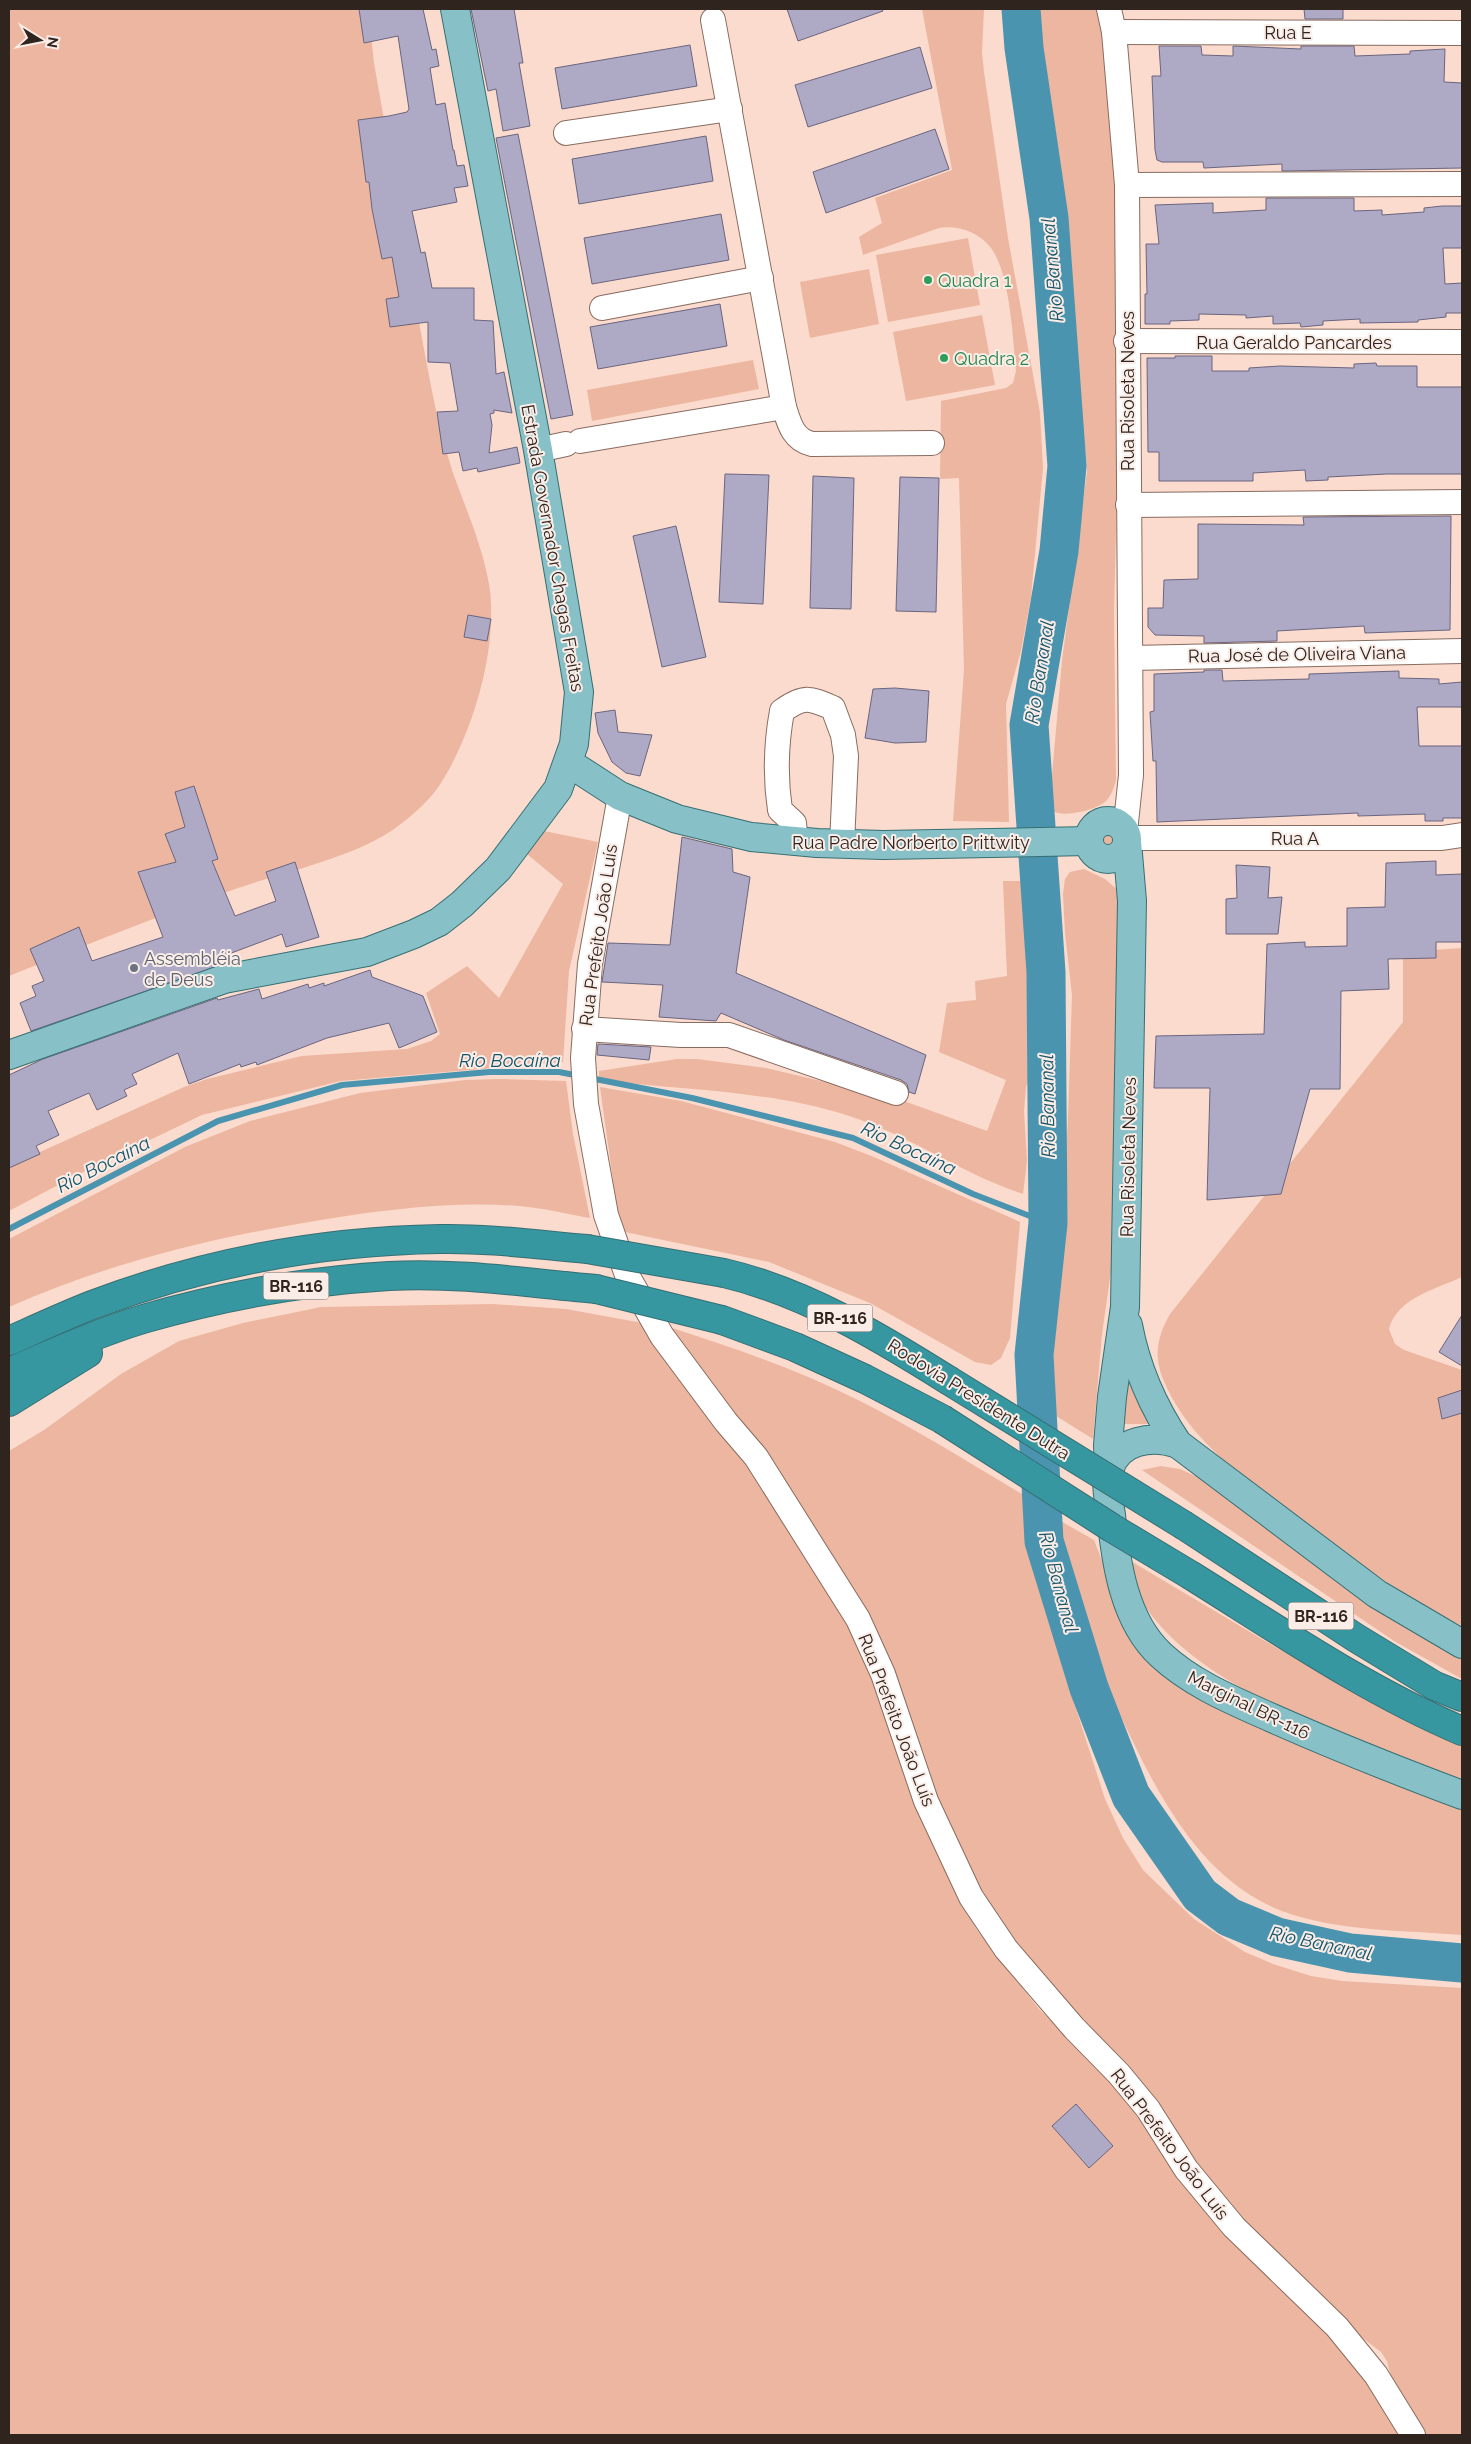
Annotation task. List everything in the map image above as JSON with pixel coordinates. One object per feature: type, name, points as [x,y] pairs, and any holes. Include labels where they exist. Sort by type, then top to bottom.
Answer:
[{"type":"highway","name":"Rodovia Presidente Dutra","points":[[9,1341],[92,1305],[208,1269],[279,1254],[367,1242],[442,1239],[502,1241],[588,1249],[724,1273],[748,1279],[814,1305],[882,1339],[1185,1526],[1356,1638],[1435,1686],[1462,1698]]},
{"type":"highway","name":"Rodovia Presidente Dutra","points":[[9,1372],[142,1319],[242,1296],[307,1284],[390,1276],[477,1278],[596,1289],[722,1320],[804,1351],[865,1379],[942,1419],[1112,1528],[1342,1670],[1424,1714],[1462,1731]]},
{"type":"highway","points":[[9,1402],[142,1319]]},
{"type":"main road","name":"Estrada Governador Chagas Freitas","points":[[9,1055],[224,979],[367,952],[431,926],[462,904],[498,869],[550,801],[568,763],[577,727],[579,692],[538,450],[455,9]]},
{"type":"main road","name":"Rua Padre Norberto Prittwity","points":[[568,763],[620,796],[677,819],[724,832],[796,842],[842,844],[1084,842],[1098,857],[1119,838]]},
{"type":"main road","name":"Rua Risoleta Neves","points":[[1109,1472],[1108,1445],[1112,1397],[1125,1307],[1132,902],[1119,838]]},
{"type":"main road","points":[[1125,1307],[1140,1371],[1159,1414],[1178,1444],[1377,1594],[1462,1644]]},
{"type":"main road","points":[[1109,1472],[1118,1455],[1136,1441],[1158,1439],[1178,1444]]},
{"type":"main road","name":"Marginal BR-116","points":[[1109,1472],[1111,1520],[1122,1582],[1140,1628],[1159,1654],[1188,1676],[1227,1698],[1348,1752],[1462,1795]]},
{"type":"street","name":"Rua Risoleta Neves","points":[[1109,9],[1114,32],[1127,185],[1126,341],[1131,775],[1119,838]]},
{"type":"street","points":[[713,20],[784,407],[795,434],[806,442],[932,443]]},
{"type":"street","name":"Rua E","points":[[1114,32],[1462,33]]},
{"type":"street","points":[[566,133],[730,109]]},
{"type":"street","points":[[1127,185],[1462,184]]},
{"type":"street","points":[[602,308],[761,278]]},
{"type":"street","name":"Rua Geraldo Pancardes","points":[[1126,341],[1462,342]]},
{"type":"street","points":[[538,450],[573,442],[784,407]]},
{"type":"street","points":[[1128,505],[1462,502]]},
{"type":"street","name":"Rua José de Oliveira Viana","points":[[1131,658],[1462,651]]},
{"type":"street","points":[[796,842],[794,823],[780,810],[776,779],[778,732],[782,710],[797,700],[811,698],[833,708],[843,734],[846,756],[842,844]]},
{"type":"street","name":"Rua Prefeito João Luís","points":[[620,796],[597,921],[584,1029],[583,1058],[586,1104],[606,1215],[627,1275],[662,1336],[726,1422],[756,1457],[858,1619],[883,1674],[926,1801],[971,1897],[1006,1949],[1074,2028],[1120,2074],[1148,2109],[1186,2169],[1234,2227],[1337,2327],[1376,2375],[1413,2435]]},
{"type":"street","name":"Rua A","points":[[1119,838],[1432,838],[1462,835]]},
{"type":"street","points":[[584,1029],[681,1035],[728,1035],[896,1093]]},
{"type":"shaded area","points":[[9,9],[368,9],[374,63],[433,396],[450,464],[482,555],[489,584],[491,608],[487,660],[481,687],[464,739],[437,789],[404,822],[382,837],[343,855],[209,898],[9,976]]},
{"type":"shaded area","points":[[922,9],[984,9],[982,53],[984,72],[1008,238],[1040,413],[1043,468],[1031,597],[1021,651],[1006,704],[1009,822],[953,821],[964,670],[959,478],[940,479],[941,401],[1006,388],[1013,383],[1016,371],[1014,342],[1010,307],[1002,273],[997,259],[986,242],[974,234],[961,229],[939,228],[863,255],[859,237],[882,223],[875,198],[952,170]]},
{"type":"shaded area","points":[[1027,9],[1097,9],[1102,28],[1114,154],[1117,239],[1118,449],[1114,612],[1116,780],[1112,792],[1106,801],[1080,812],[1065,814],[1053,811],[1050,798],[1062,661],[1087,472],[1029,61]]},
{"type":"shaded area","name":"Quadra 1","points":[[968,238],[980,305],[888,322],[876,255]]},
{"type":"shaded area","points":[[869,269],[879,324],[810,338],[800,282]]},
{"type":"shaded area","name":"Quadra 2","points":[[982,315],[995,385],[906,401],[893,332]]},
{"type":"shaded area","points":[[753,360],[759,389],[592,421],[587,390]]},
{"type":"shaded area","points":[[1108,824],[1118,827],[1115,855],[1107,857],[1095,851],[1095,831]]},
{"type":"shaded area","points":[[539,830],[598,842],[569,971],[563,1062],[341,1081],[202,1115],[77,1175],[9,1211],[9,1166],[184,1087],[207,1079],[302,1056],[407,1049],[431,1041],[440,1034],[426,993],[467,966],[499,998],[563,884],[527,854]]},
{"type":"shaded area","points":[[1084,869],[1105,879],[1120,892],[1120,1182],[1112,1264],[1102,1334],[1093,1439],[1045,1409],[1051,1304],[1063,1220],[1068,1118],[1072,995],[1063,894],[1065,879],[1070,872]]},
{"type":"shaded area","points":[[1003,881],[1022,881],[1028,886],[1031,895],[1034,957],[1043,1023],[1039,1048],[1026,1087],[1024,1111],[1027,1161],[1023,1194],[978,1176],[869,1123],[846,1115],[785,1100],[599,1080],[599,1071],[677,1059],[697,1059],[766,1068],[901,1100],[987,1131],[1006,1080],[939,1052],[947,1003],[976,1000],[975,981],[1007,976]]},
{"type":"shaded area","points":[[1462,948],[1462,1277],[1409,1302],[1393,1318],[1389,1329],[1395,1344],[1404,1350],[1462,1370],[1462,1626],[1420,1603],[1360,1564],[1320,1536],[1222,1459],[1188,1422],[1174,1401],[1160,1370],[1158,1345],[1162,1330],[1170,1314],[1403,1022],[1403,952]]},
{"type":"shaded area","points":[[465,1080],[566,1081],[573,1134],[590,1218],[537,1208],[493,1205],[391,1210],[340,1217],[276,1228],[159,1254],[83,1278],[9,1307],[9,1239],[185,1147],[250,1121],[360,1093]]},
{"type":"shaded area","points":[[600,1087],[681,1101],[835,1142],[874,1157],[1020,1222],[1010,1338],[1001,1358],[991,1365],[975,1362],[870,1303],[769,1262],[620,1231]]},
{"type":"shaded area","points":[[492,1304],[566,1309],[648,1324],[741,1455],[847,1617],[873,1669],[960,1899],[977,1930],[1039,2009],[1089,2058],[1354,2357],[1405,2435],[9,2435],[9,1451],[44,1430],[121,1374],[179,1341],[243,1323],[321,1307]]},
{"type":"shaded area","points":[[666,1326],[764,1359],[835,1389],[901,1423],[1027,1497],[1040,1583],[1062,1665],[1105,1799],[1123,1838],[1143,1870],[1194,1919],[1245,1952],[1273,1964],[1311,1976],[1342,1981],[1462,1988],[1462,2435],[1419,2435],[1394,2389],[1387,2361],[1381,2352],[1344,2324],[1247,2232],[1059,2003],[966,1874],[886,1670]]},
{"type":"shaded area","points":[[1127,1364],[1158,1424],[1119,1424]]},
{"type":"shaded area","points":[[1161,1466],[1180,1469],[1200,1478],[1462,1656],[1462,1679],[1394,1641],[1142,1470]]},
{"type":"shaded area","points":[[1050,1515],[1094,1540],[1114,1592],[1136,1636],[1462,1804],[1462,1935],[1348,1927],[1303,1918],[1282,1911],[1253,1897],[1228,1879],[1205,1857],[1185,1832],[1151,1778],[1100,1672],[1076,1610]]},
{"type":"shaded area","points":[[1129,1560],[1277,1648],[1462,1747],[1462,1784],[1338,1735],[1293,1715],[1250,1693],[1211,1669],[1176,1642],[1149,1612],[1134,1586]]},
{"type":"building","points":[[359,9],[423,9],[432,50],[436,49],[439,66],[430,68],[436,105],[445,103],[457,166],[464,165],[468,186],[454,188],[457,202],[412,211],[421,253],[425,252],[432,288],[474,288],[474,320],[493,321],[496,374],[504,372],[512,413],[494,410],[494,413],[490,414],[492,425],[489,453],[517,447],[520,463],[478,472],[477,468],[463,471],[459,452],[443,454],[437,412],[458,411],[450,363],[428,362],[428,322],[390,327],[386,299],[399,297],[392,257],[382,259],[372,209],[369,182],[366,182],[358,120],[389,116],[407,112],[409,109],[398,36],[364,43]]},
{"type":"building","points":[[471,9],[514,9],[523,63],[519,63],[530,126],[503,131],[496,89],[488,91]]},
{"type":"building","points":[[787,9],[882,9],[883,11],[798,41]]},
{"type":"building","points":[[1304,9],[1343,9],[1343,19],[1305,19]]},
{"type":"building","points":[[690,45],[697,86],[562,109],[555,68]]},
{"type":"building","points":[[1159,46],[1201,46],[1202,55],[1233,56],[1233,46],[1301,49],[1301,46],[1354,46],[1355,56],[1410,54],[1410,51],[1445,49],[1444,82],[1462,83],[1462,168],[1282,171],[1282,164],[1204,168],[1203,162],[1162,162],[1157,160],[1152,76],[1161,76]]},
{"type":"building","points":[[920,47],[932,88],[808,127],[795,85]]},
{"type":"building","points":[[935,129],[949,169],[826,213],[813,172]]},
{"type":"building","points":[[518,134],[573,415],[551,419],[496,138]]},
{"type":"building","points":[[706,136],[713,181],[579,204],[572,159]]},
{"type":"building","points":[[1266,198],[1354,198],[1354,211],[1382,210],[1382,215],[1424,212],[1424,208],[1462,206],[1462,248],[1443,248],[1445,284],[1462,283],[1462,313],[1446,313],[1446,317],[1418,320],[1418,322],[1360,323],[1360,319],[1323,321],[1323,325],[1301,327],[1300,323],[1273,324],[1273,316],[1246,318],[1246,315],[1199,314],[1199,320],[1170,321],[1170,324],[1145,324],[1145,294],[1147,294],[1146,244],[1159,244],[1155,205],[1213,203],[1213,213],[1266,210]]},
{"type":"building","points":[[721,214],[729,260],[592,284],[584,238]]},
{"type":"building","points":[[720,304],[727,346],[598,369],[590,327]]},
{"type":"building","points":[[1175,356],[1212,356],[1212,371],[1249,371],[1249,368],[1280,366],[1354,368],[1354,364],[1376,363],[1377,366],[1417,366],[1417,387],[1462,387],[1462,474],[1387,474],[1328,477],[1328,480],[1306,481],[1305,470],[1253,473],[1253,481],[1159,481],[1159,452],[1148,452],[1147,358],[1175,358]]},
{"type":"building","points":[[725,474],[769,475],[763,604],[719,602]]},
{"type":"building","points":[[813,476],[854,478],[851,609],[810,608]]},
{"type":"building","points":[[900,477],[939,478],[936,612],[896,611]]},
{"type":"building","points":[[1451,516],[1450,630],[1365,633],[1364,626],[1277,631],[1277,641],[1204,643],[1204,636],[1155,635],[1148,627],[1148,608],[1163,608],[1164,580],[1198,579],[1198,524],[1304,525],[1303,517]]},
{"type":"building","points":[[676,526],[706,657],[662,667],[633,536]]},
{"type":"building","points":[[468,615],[491,619],[487,641],[464,637]]},
{"type":"building","points":[[1204,670],[1222,670],[1223,681],[1309,679],[1309,674],[1399,671],[1399,678],[1439,679],[1439,684],[1462,682],[1462,707],[1417,707],[1419,746],[1462,746],[1462,818],[1443,818],[1443,821],[1425,821],[1425,814],[1358,816],[1358,813],[1157,822],[1156,761],[1153,761],[1150,712],[1154,711],[1154,674],[1204,672]]},
{"type":"building","points":[[895,688],[929,691],[926,742],[895,743],[865,738],[873,689]]},
{"type":"building","points":[[615,710],[618,732],[652,735],[640,776],[626,773],[612,762],[598,733],[595,713]]},
{"type":"building","points":[[194,786],[218,859],[212,861],[235,916],[276,901],[266,872],[295,862],[319,937],[286,947],[282,934],[226,955],[229,962],[227,963],[31,1031],[20,1003],[36,996],[32,986],[44,981],[30,949],[79,927],[92,961],[163,937],[138,872],[176,862],[165,834],[185,827],[175,792]]},
{"type":"building","points":[[682,837],[732,849],[733,872],[750,877],[736,973],[926,1055],[915,1094],[909,1092],[907,1084],[901,1080],[784,1040],[721,1013],[716,1021],[659,1017],[663,985],[602,982],[608,943],[670,945]]},
{"type":"building","points":[[1436,861],[1436,875],[1462,874],[1462,942],[1436,942],[1436,958],[1388,959],[1389,989],[1341,991],[1340,1089],[1310,1089],[1281,1194],[1207,1200],[1210,1088],[1154,1088],[1156,1036],[1264,1034],[1267,944],[1305,942],[1305,947],[1347,946],[1347,908],[1385,907],[1386,863]]},
{"type":"building","points":[[1236,865],[1270,867],[1268,898],[1282,897],[1278,934],[1226,934],[1226,899],[1237,898]]},
{"type":"building","points":[[370,970],[372,977],[423,996],[437,1032],[399,1048],[389,1023],[327,1038],[257,1065],[256,1062],[241,1067],[240,1064],[189,1084],[178,1053],[132,1074],[137,1084],[124,1090],[127,1096],[97,1110],[89,1093],[48,1111],[59,1135],[36,1146],[40,1154],[9,1168],[9,1075],[43,1059],[217,998],[218,1000],[259,989],[262,999],[308,984],[309,988],[324,983],[324,986]]},
{"type":"building","points":[[598,1044],[651,1047],[649,1060],[597,1055]]},
{"type":"building","points":[[1462,1315],[1462,1366],[1439,1352]]},
{"type":"building","points":[[1462,1390],[1462,1413],[1442,1419],[1438,1398]]},
{"type":"building","points":[[1076,2104],[1113,2146],[1089,2168],[1052,2126]]},
{"type":"waterway","name":"Rio Bananal","points":[[1021,9],[1024,48],[1049,218],[1067,466],[1059,551],[1029,725],[1046,972],[1048,1223],[1034,1355],[1044,1541],[1089,1688],[1131,1796],[1200,1895],[1229,1917],[1277,1937],[1350,1953],[1462,1963]]},
{"type":"waterway","name":"Rio Bocaína","points":[[9,1229],[218,1121],[342,1085],[489,1072],[559,1072],[580,1076]]},
{"type":"waterway","name":"Rio Bocaína","points":[[590,1078],[692,1098],[853,1138],[973,1194],[1048,1223]]},
{"type":"place","name":"Quadra 1","points":[[928,280]]},
{"type":"place","name":"Quadra 2","points":[[944,358]]},
{"type":"place","name":"Assembléia de Deus","points":[[134,968]]}]
